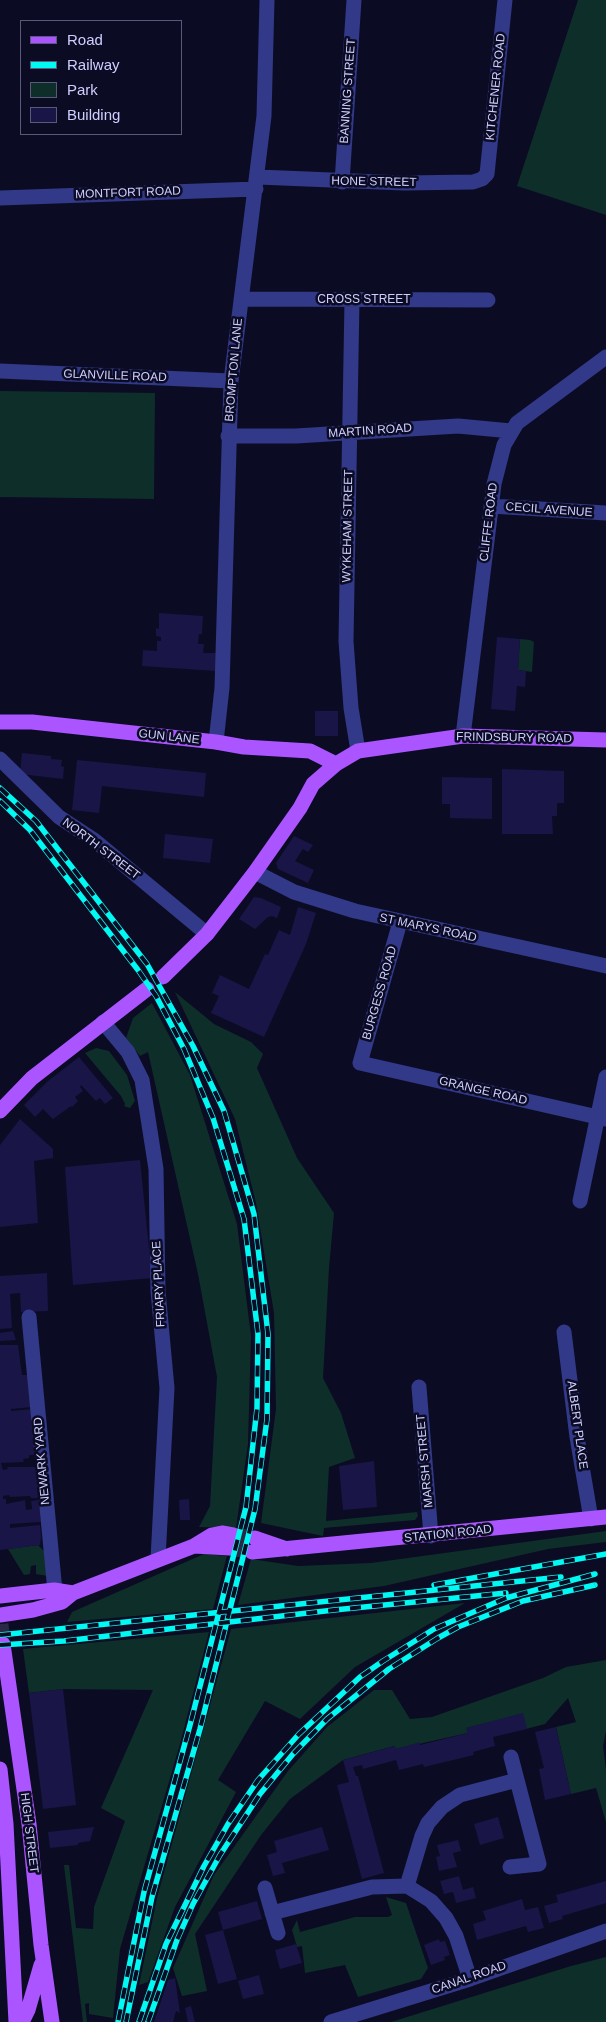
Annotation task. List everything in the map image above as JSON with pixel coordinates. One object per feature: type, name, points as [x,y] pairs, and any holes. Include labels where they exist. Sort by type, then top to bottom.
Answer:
[{"type":"main road","name":"GUN LANE","points":[[0,722],[32,722],[216,742],[244,747],[310,751],[336,764]]},
{"type":"main road","name":"FRINDSBURY ROAD","points":[[336,764],[358,751],[463,736],[606,740]]},
{"type":"main road","points":[[163,977],[207,934],[255,872],[300,808],[313,784],[336,764]]},
{"type":"main road","points":[[0,1111],[32,1078],[147,989]]},
{"type":"main road","name":"STATION ROAD","points":[[254,1545],[290,1550],[599,1518]]},
{"type":"main road","points":[[0,1620],[55,1597],[103,1583],[158,1559],[194,1546],[212,1535],[222,1533],[232,1541]]},
{"type":"main road","points":[[0,1596],[55,1597]]},
{"type":"main road","name":"HIGH STREET","points":[[3,1644],[29,1824],[42,1959],[52,2022]]},
{"type":"main road","name":"HIGH STREET","points":[[0,1769],[6,1824],[16,2022]]},
{"type":"main road","points":[[22,2022],[28,2010],[42,1959]]},
{"type":"street","name":"BROMPTON LANE","points":[[216,742],[222,688],[231,381],[264,116],[267,0]]},
{"type":"street","name":"BANNING STREET","points":[[342,182],[354,0]]},
{"type":"street","name":"KITCHENER ROAD","points":[[487,174],[505,0]]},
{"type":"street","name":"HONE STREET","points":[[257,183],[473,182],[482,180],[487,174]]},
{"type":"street","name":"MONTFORT ROAD","points":[[0,198],[257,183]]},
{"type":"street","name":"CROSS STREET","points":[[241,299],[488,300]]},
{"type":"street","name":"WYKEHAM STREET","points":[[352,300],[346,641],[351,708],[358,751]]},
{"type":"street","name":"CLIFFE ROAD","points":[[463,736],[491,506],[499,460],[505,442],[521,420],[602,365]]},
{"type":"street","name":"GLANVILLE ROAD","points":[[0,371],[231,381]]},
{"type":"street","name":"MARTIN ROAD","points":[[228,436],[350,433],[458,426],[512,431]]},
{"type":"street","name":"CECIL AVENUE","points":[[491,506],[606,513]]},
{"type":"street","name":"NORTH STREET","points":[[0,759],[59,817],[94,840],[207,934]]},
{"type":"street","name":"ST MARYS ROAD","points":[[255,872],[282,888],[317,901],[400,922],[606,966]]},
{"type":"street","name":"BURGESS ROAD","points":[[360,1063],[400,922]]},
{"type":"street","name":"FRIARY PLACE","points":[[103,1022],[128,1052],[142,1080],[156,1169],[158,1292],[167,1388],[158,1559]]},
{"type":"street","name":"GRANGE ROAD","points":[[360,1063],[602,1118]]},
{"type":"street","points":[[580,1201],[602,1118],[606,1077]]},
{"type":"street","name":"NEWARK YARD","points":[[29,1318],[55,1597]]},
{"type":"street","name":"ALBERT PLACE","points":[[564,1332],[577,1437],[599,1518]]},
{"type":"street","name":"MARSH STREET","points":[[419,1387],[431,1536]]},
{"type":"street","points":[[510,1867],[538,1864],[511,1757]]},
{"type":"street","points":[[407,1886],[422,1836],[428,1823],[442,1806],[460,1795],[517,1780]]},
{"type":"street","points":[[272,1913],[372,1887],[407,1886],[431,1901],[446,1918],[456,1936],[470,1978]]},
{"type":"street","points":[[265,1888],[278,1934]]},
{"type":"street","name":"CANAL ROAD","points":[[331,2022],[470,1978],[606,1931]]},
{"type":"green space","points":[[578,0],[606,0],[606,215],[517,186]]},
{"type":"green space","points":[[0,391],[155,393],[154,499],[0,497]]},
{"type":"green space","points":[[520,639],[534,642],[532,672],[518,670]]},
{"type":"green space","points":[[175,992],[214,1024],[251,1042],[263,1054],[257,1068],[297,1158],[334,1213],[323,1378],[341,1413],[355,1458],[329,1467],[326,1521],[417,1512],[418,1516],[415,1520],[324,1528],[323,1536],[261,1523],[276,1409],[274,1313],[256,1203],[235,1119]]},
{"type":"green space","points":[[152,1003],[190,1075],[237,1224],[251,1336],[248,1444],[236,1528],[199,1527],[210,1506],[217,1377],[198,1274],[148,1052],[140,1056],[126,1038],[133,1018]]},
{"type":"green space","points":[[96,1048],[109,1051],[127,1075],[135,1101],[130,1108],[124,1106],[125,1104],[121,1096],[85,1053]]},
{"type":"green space","points":[[606,1531],[606,1542],[548,1549],[384,1586],[238,1605],[251,1559],[298,1566],[371,1563]]},
{"type":"green space","points":[[38,1545],[48,1555],[48,1576],[36,1574],[36,1565],[31,1566],[30,1574],[24,1575],[8,1549]]},
{"type":"green space","points":[[204,1554],[227,1556],[213,1609],[67,1622],[72,1612]]},
{"type":"green space","points":[[465,1603],[355,1667],[300,1719],[265,1701],[218,1780],[236,1792],[175,1907],[148,1982],[139,1985],[157,1898],[231,1629]]},
{"type":"green space","points":[[209,1632],[180,1744],[120,1949],[113,2018],[89,2014],[89,2003],[85,2004],[87,2022],[83,2022],[64,1865],[69,1865],[76,1928],[93,1929],[94,1907],[125,1821],[101,1808],[153,1690],[63,1689],[29,1693],[23,1649]]},
{"type":"green space","points":[[606,1660],[606,1731],[603,1746],[606,1770],[606,1822],[596,1788],[571,1794],[556,1727],[576,1722],[568,1698],[545,1724],[526,1729],[522,1714],[467,1728],[468,1733],[396,1749],[394,1746],[343,1760],[290,1799],[261,1835],[195,1934],[207,1991],[182,1996],[173,1968],[214,1875],[288,1771],[327,1727],[374,1690],[392,1690],[410,1719],[432,1717],[543,1678],[566,1667]]},
{"type":"green space","points":[[386,1897],[406,1903],[428,1968],[421,1979],[358,1997],[345,1965],[305,1973],[302,1946],[297,1947],[292,1930],[297,1920],[300,1932],[355,1917],[388,1917],[392,1915]]},
{"type":"green space","points":[[606,1957],[606,2022],[391,2022],[571,1966]]},
{"type":"building","points":[[159,613],[203,616],[202,634],[199,634],[198,644],[204,644],[203,653],[217,653],[216,671],[142,666],[143,650],[157,651],[157,641],[161,641],[161,637],[156,636],[156,628],[159,629]]},
{"type":"building","points":[[497,637],[520,639],[518,670],[526,671],[525,687],[517,686],[515,711],[491,709]]},
{"type":"building","points":[[315,711],[338,711],[338,736],[315,736]]},
{"type":"building","points":[[22,753],[51,756],[51,759],[62,760],[61,766],[64,767],[63,779],[20,774]]},
{"type":"building","points":[[77,760],[206,773],[204,797],[102,786],[99,813],[72,810]]},
{"type":"building","points":[[502,769],[564,771],[564,803],[557,803],[557,816],[552,816],[553,834],[502,834]]},
{"type":"building","points":[[442,777],[492,778],[492,819],[450,818],[450,804],[442,804]]},
{"type":"building","points":[[165,834],[213,839],[210,863],[163,858]]},
{"type":"building","points":[[294,836],[313,845],[308,852],[303,849],[295,861],[314,870],[308,883],[278,869],[276,863]]},
{"type":"building","points":[[254,897],[281,907],[277,918],[268,917],[255,929],[239,919]]},
{"type":"building","points":[[298,907],[316,913],[306,944],[264,1037],[211,1013],[219,996],[212,993],[220,975],[249,989],[265,954],[268,955],[279,930],[290,935]]},
{"type":"building","points":[[79,1057],[113,1098],[105,1104],[100,1098],[96,1101],[81,1085],[80,1087],[83,1091],[75,1097],[78,1101],[72,1107],[53,1119],[43,1109],[35,1117],[24,1105],[48,1081]]},
{"type":"building","points":[[20,1119],[53,1149],[53,1158],[34,1161],[38,1223],[0,1227],[0,1145]]},
{"type":"building","points":[[140,1160],[152,1278],[73,1285],[65,1167]]},
{"type":"building","points":[[47,1273],[48,1311],[21,1312],[20,1293],[10,1294],[12,1328],[0,1329],[0,1276]]},
{"type":"building","points":[[13,1331],[16,1340],[0,1341],[0,1333]]},
{"type":"building","points":[[0,1345],[18,1345],[22,1375],[29,1375],[32,1407],[11,1409],[11,1411],[33,1409],[35,1455],[29,1455],[29,1458],[23,1459],[24,1462],[1,1463],[3,1470],[8,1469],[7,1467],[36,1467],[39,1498],[31,1498],[30,1496],[10,1497],[9,1495],[3,1496],[3,1499],[6,1499],[6,1504],[25,1500],[26,1510],[32,1509],[31,1501],[39,1500],[41,1522],[10,1524],[10,1528],[40,1525],[41,1537],[40,1545],[0,1550]]},
{"type":"building","points":[[374,1461],[377,1507],[343,1510],[339,1466]]},
{"type":"building","points":[[189,1499],[190,1520],[180,1520],[179,1500]]},
{"type":"building","points":[[63,1689],[76,1805],[43,1809],[29,1693]]},
{"type":"building","points":[[523,1713],[527,1729],[493,1737],[495,1746],[473,1752],[474,1755],[424,1767],[423,1764],[399,1770],[396,1760],[363,1769],[362,1765],[353,1767],[356,1776],[358,1776],[384,1873],[362,1879],[337,1785],[349,1782],[343,1760],[395,1746],[396,1749],[420,1742],[420,1745],[468,1733],[466,1728]]},
{"type":"building","points":[[556,1727],[571,1794],[545,1800],[539,1769],[544,1768],[535,1732]]},
{"type":"building","points":[[498,1817],[504,1838],[480,1845],[474,1824]]},
{"type":"building","points":[[94,1827],[90,1841],[78,1843],[78,1845],[50,1848],[48,1832]]},
{"type":"building","points":[[322,1827],[329,1850],[282,1863],[285,1873],[273,1876],[267,1855],[277,1852],[274,1841]]},
{"type":"building","points":[[458,1840],[461,1851],[453,1853],[457,1867],[439,1871],[436,1857],[440,1856],[437,1845]]},
{"type":"building","points":[[459,1876],[463,1890],[473,1887],[476,1898],[456,1903],[453,1892],[444,1894],[440,1881]]},
{"type":"building","points":[[606,1881],[606,1903],[562,1916],[563,1919],[549,1923],[544,1906],[558,1902],[556,1895]]},
{"type":"building","points":[[522,1899],[525,1910],[538,1907],[544,1928],[528,1932],[526,1926],[477,1940],[473,1924],[486,1920],[483,1911]]},
{"type":"building","points":[[257,1901],[262,1919],[223,1930],[218,1912]]},
{"type":"building","points":[[223,1930],[237,1979],[218,1984],[205,1935]]},
{"type":"building","points":[[439,1939],[440,1942],[445,1941],[450,1955],[444,1957],[445,1960],[431,1965],[424,1945]]},
{"type":"building","points":[[296,1944],[302,1963],[280,1969],[275,1950]]},
{"type":"building","points":[[259,1975],[264,1994],[243,1999],[238,1981]]},
{"type":"building","points":[[175,1978],[180,2013],[176,2011],[173,2022],[154,2022],[168,1980]]},
{"type":"building","points":[[191,2006],[195,2022],[188,2022],[185,2008]]},
{"type":"tunnel","points":[[233,1535],[255,1538]]},
{"type":"tunnel","points":[[230,1548],[252,1552]]},
{"type":"tunnel","points":[[1,1624],[3,1644]]},
{"type":"railway","points":[[0,788],[36,821],[147,964],[193,1046],[224,1111],[254,1214],[268,1334],[267,1419],[255,1509],[200,1729],[152,1897],[126,2022]]},
{"type":"railway","points":[[0,801],[30,830],[138,970],[156,996],[184,1049],[213,1118],[244,1219],[258,1334],[257,1408],[246,1507],[190,1725],[144,1892],[118,2022]]},
{"type":"railway","points":[[434,1585],[606,1554]]},
{"type":"railway","points":[[139,2022],[166,1944],[204,1866],[228,1824],[258,1780],[299,1734],[360,1677],[434,1629],[506,1598],[595,1574]]},
{"type":"railway","points":[[0,1635],[561,1577]]},
{"type":"railway","points":[[148,2022],[177,1940],[193,1904],[220,1855],[260,1794],[293,1754],[327,1719],[389,1669],[458,1627],[523,1601],[595,1585]]},
{"type":"railway","points":[[0,1645],[64,1641],[334,1610],[506,1593]]}]
